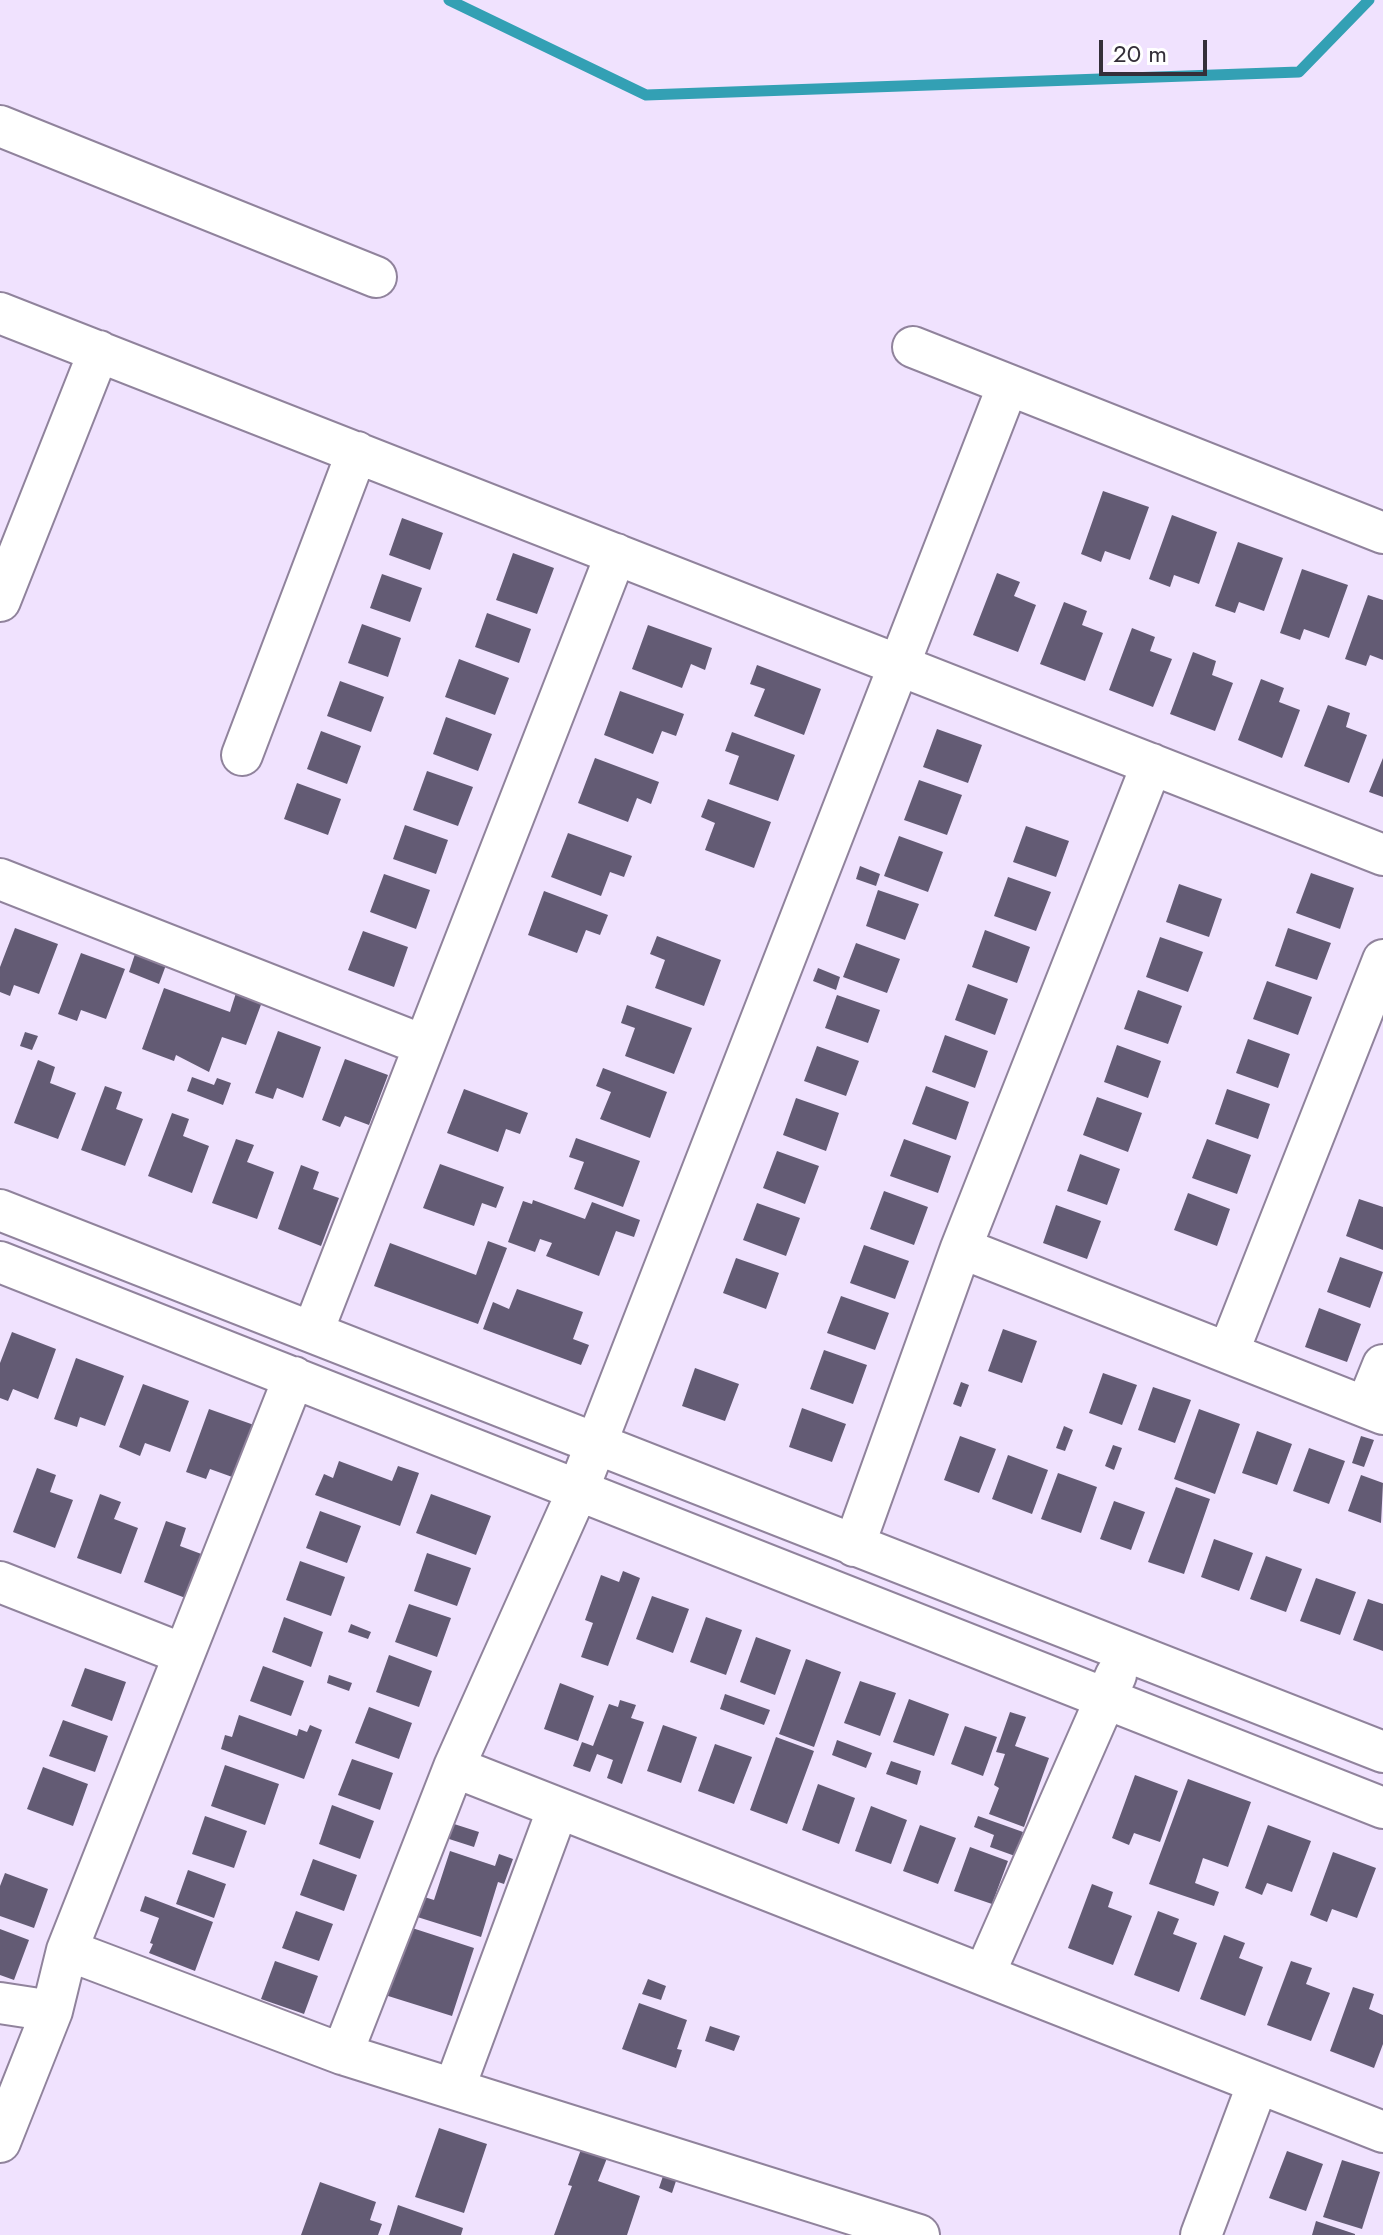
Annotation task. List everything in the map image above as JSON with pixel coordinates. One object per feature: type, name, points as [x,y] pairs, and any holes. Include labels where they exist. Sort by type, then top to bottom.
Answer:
[{"type":"street","points":[[0,126],[376,277]]},
{"type":"street","points":[[0,313],[1383,855]]},
{"type":"street","points":[[913,347],[1383,533]]},
{"type":"street","points":[[0,601],[99,351]]},
{"type":"street","points":[[342,2054],[454,1767],[578,1490],[1008,385]]},
{"type":"street","points":[[242,755],[357,452]]},
{"type":"street","points":[[313,1331],[616,554]]},
{"type":"street","points":[[854,1546],[961,1248],[1152,764]]},
{"type":"street","points":[[0,879],[423,1045]]},
{"type":"street","points":[[1228,1353],[1383,960]]},
{"type":"street","points":[[0,1210],[1383,1752]]},
{"type":"street","points":[[961,1248],[1375,1411],[1383,1365]]},
{"type":"street","points":[[0,1262],[1383,1808]]},
{"type":"street","points":[[0,2142],[52,2011],[67,1950],[294,1377]]},
{"type":"street","points":[[0,1582],[183,1654]]},
{"type":"street","points":[[984,1975],[1126,1653]]},
{"type":"street","points":[[454,1767],[1383,2132]]},
{"type":"street","points":[[454,2089],[558,1808]]},
{"type":"street","points":[[67,1950],[342,2054],[919,2235]]},
{"type":"street","points":[[0,2003],[52,2011]]},
{"type":"street","points":[[1201,2235],[1258,2083]]},
{"type":"building","points":[[1103,491],[1149,507],[1130,560],[1105,551],[1101,562],[1081,554]]},
{"type":"building","points":[[1172,515],[1217,532],[1199,584],[1174,575],[1170,587],[1149,579]]},
{"type":"building","points":[[402,518],[443,533],[430,570],[389,555]]},
{"type":"building","points":[[1238,542],[1283,558],[1264,611],[1239,602],[1235,613],[1215,606]]},
{"type":"building","points":[[513,553],[554,568],[537,614],[496,600]]},
{"type":"building","points":[[1302,569],[1348,585],[1329,638],[1304,629],[1300,640],[1280,633]]},
{"type":"building","points":[[997,573],[1020,582],[1014,596],[1036,605],[1018,652],[973,635]]},
{"type":"building","points":[[382,574],[422,588],[410,622],[370,608]]},
{"type":"building","points":[[1368,595],[1383,600],[1383,660],[1370,655],[1366,666],[1345,659]]},
{"type":"building","points":[[1064,602],[1087,611],[1082,625],[1103,633],[1085,681],[1040,664]]},
{"type":"building","points":[[487,613],[531,629],[519,663],[475,647]]},
{"type":"building","points":[[362,624],[401,638],[388,677],[348,663]]},
{"type":"building","points":[[648,625],[712,648],[705,670],[691,664],[682,688],[632,669]]},
{"type":"building","points":[[1132,628],[1155,637],[1150,651],[1172,659],[1153,707],[1109,690]]},
{"type":"building","points":[[1193,652],[1216,661],[1212,675],[1233,683],[1215,731],[1170,714]]},
{"type":"building","points":[[459,659],[509,678],[495,715],[445,697]]},
{"type":"building","points":[[757,665],[821,689],[804,735],[754,716],[765,689],[750,684]]},
{"type":"building","points":[[1261,679],[1284,688],[1279,702],[1300,710],[1282,758],[1238,740]]},
{"type":"building","points":[[340,681],[384,697],[371,732],[327,716]]},
{"type":"building","points":[[620,691],[684,714],[676,736],[662,731],[653,754],[604,735]]},
{"type":"building","points":[[1328,705],[1350,713],[1346,727],[1367,735],[1349,783],[1304,766]]},
{"type":"building","points":[[446,717],[492,734],[478,771],[433,754]]},
{"type":"building","points":[[937,729],[982,745],[968,783],[923,767]]},
{"type":"building","points":[[321,731],[361,746],[347,784],[307,769]]},
{"type":"building","points":[[732,732],[795,755],[778,801],[729,784],[739,756],[725,751]]},
{"type":"building","points":[[595,758],[659,782],[651,804],[637,798],[628,822],[578,803]]},
{"type":"building","points":[[1383,758],[1383,797],[1369,792]]},
{"type":"building","points":[[427,771],[473,787],[458,826],[413,810]]},
{"type":"building","points":[[919,780],[962,795],[947,835],[904,820]]},
{"type":"building","points":[[297,783],[341,799],[328,835],[284,819]]},
{"type":"building","points":[[708,799],[771,822],[754,868],[705,850],[715,823],[701,817]]},
{"type":"building","points":[[405,825],[448,840],[436,874],[393,859]]},
{"type":"building","points":[[1026,826],[1069,841],[1056,877],[1013,862]]},
{"type":"building","points":[[568,833],[632,856],[624,877],[610,872],[601,896],[551,877]]},
{"type":"building","points":[[899,836],[943,852],[928,892],[884,876]]},
{"type":"building","points":[[860,866],[880,874],[876,886],[856,879]]},
{"type":"building","points":[[1311,873],[1354,888],[1340,929],[1296,913]]},
{"type":"building","points":[[384,874],[430,890],[416,929],[370,912]]},
{"type":"building","points":[[1008,877],[1051,892],[1036,931],[994,916]]},
{"type":"building","points":[[1179,884],[1222,899],[1209,937],[1166,922]]},
{"type":"building","points":[[878,890],[919,904],[905,940],[866,926]]},
{"type":"building","points":[[544,891],[608,915],[600,935],[586,930],[577,953],[528,935]]},
{"type":"building","points":[[15,928],[58,944],[39,994],[14,985],[10,996],[0,992],[0,967]]},
{"type":"building","points":[[1288,928],[1331,943],[1317,980],[1275,966]]},
{"type":"building","points":[[985,930],[1030,947],[1017,983],[972,967]]},
{"type":"building","points":[[363,931],[408,947],[394,987],[348,970]]},
{"type":"building","points":[[657,936],[721,960],[704,1006],[655,988],[665,960],[650,954]]},
{"type":"building","points":[[1160,937],[1203,952],[1188,992],[1146,977]]},
{"type":"building","points":[[856,943],[900,959],[887,993],[843,977]]},
{"type":"building","points":[[81,953],[125,969],[106,1019],[81,1010],[77,1021],[58,1014]]},
{"type":"building","points":[[135,954],[166,965],[159,984],[129,972]]},
{"type":"building","points":[[818,968],[840,977],[836,990],[813,981]]},
{"type":"building","points":[[1267,981],[1312,997],[1298,1035],[1253,1019]]},
{"type":"building","points":[[968,984],[1008,999],[995,1035],[955,1020]]},
{"type":"building","points":[[164,988],[230,1012],[236,993],[262,1002],[246,1045],[222,1037],[209,1072],[176,1055],[174,1061],[142,1049]]},
{"type":"building","points":[[1138,990],[1182,1006],[1168,1044],[1124,1029]]},
{"type":"building","points":[[837,995],[880,1010],[868,1043],[825,1028]]},
{"type":"building","points":[[627,1005],[692,1028],[674,1074],[625,1056],[635,1028],[621,1023]]},
{"type":"building","points":[[278,1031],[321,1047],[303,1098],[277,1088],[273,1099],[255,1093]]},
{"type":"building","points":[[25,1032],[38,1036],[32,1050],[20,1046]]},
{"type":"building","points":[[945,1035],[988,1051],[975,1088],[932,1072]]},
{"type":"building","points":[[1248,1039],[1290,1054],[1278,1088],[1236,1073]]},
{"type":"building","points":[[1117,1045],[1161,1061],[1148,1098],[1104,1082]]},
{"type":"building","points":[[817,1046],[859,1061],[846,1096],[804,1081]]},
{"type":"building","points":[[345,1059],[388,1075],[369,1125],[345,1116],[340,1127],[322,1120]]},
{"type":"building","points":[[38,1060],[55,1067],[50,1083],[76,1093],[58,1139],[14,1123]]},
{"type":"building","points":[[603,1068],[667,1092],[650,1138],[600,1119],[611,1092],[596,1086]]},
{"type":"building","points":[[192,1077],[214,1085],[217,1078],[231,1083],[223,1105],[187,1091]]},
{"type":"building","points":[[105,1086],[122,1092],[116,1109],[143,1119],[125,1166],[81,1150]]},
{"type":"building","points":[[926,1086],[969,1102],[956,1140],[912,1124]]},
{"type":"building","points":[[464,1089],[528,1113],[520,1134],[506,1129],[498,1152],[447,1133]]},
{"type":"building","points":[[1227,1089],[1270,1104],[1258,1139],[1215,1124]]},
{"type":"building","points":[[1097,1097],[1142,1113],[1128,1152],[1083,1135]]},
{"type":"building","points":[[796,1098],[839,1113],[826,1151],[783,1135]]},
{"type":"building","points":[[172,1113],[189,1119],[183,1136],[209,1146],[192,1193],[148,1176]]},
{"type":"building","points":[[576,1138],[640,1161],[623,1207],[574,1189],[584,1162],[569,1157]]},
{"type":"building","points":[[236,1139],[254,1145],[247,1162],[274,1172],[257,1219],[212,1203]]},
{"type":"building","points":[[904,1139],[951,1156],[938,1193],[890,1176]]},
{"type":"building","points":[[1207,1139],[1251,1155],[1237,1194],[1192,1178]]},
{"type":"building","points":[[777,1151],[819,1166],[805,1204],[763,1188]]},
{"type":"building","points":[[1080,1154],[1120,1169],[1107,1205],[1067,1191]]},
{"type":"building","points":[[440,1164],[504,1187],[496,1208],[482,1203],[474,1226],[423,1208]]},
{"type":"building","points":[[301,1165],[319,1172],[313,1189],[339,1198],[321,1246],[278,1229]]},
{"type":"building","points":[[884,1191],[928,1207],[914,1245],[870,1229]]},
{"type":"building","points":[[1188,1193],[1230,1209],[1217,1246],[1174,1230]]},
{"type":"building","points":[[1359,1199],[1383,1207],[1383,1250],[1346,1236]]},
{"type":"building","points":[[533,1200],[585,1219],[592,1202],[640,1220],[634,1237],[616,1231],[599,1276],[546,1256],[552,1243],[540,1239],[535,1252],[508,1242],[523,1201],[532,1204]]},
{"type":"building","points":[[757,1203],[800,1218],[786,1256],[743,1240]]},
{"type":"building","points":[[1056,1205],[1101,1221],[1087,1259],[1043,1243]]},
{"type":"building","points":[[488,1241],[507,1248],[478,1324],[374,1286],[390,1243],[476,1275]]},
{"type":"building","points":[[864,1245],[909,1261],[895,1299],[850,1283]]},
{"type":"building","points":[[1340,1257],[1383,1272],[1370,1308],[1327,1292]]},
{"type":"building","points":[[736,1258],[779,1273],[766,1309],[723,1293]]},
{"type":"building","points":[[517,1289],[583,1312],[573,1339],[589,1345],[581,1365],[483,1329],[493,1302],[509,1309]]},
{"type":"building","points":[[841,1296],[889,1313],[875,1350],[827,1333]]},
{"type":"building","points":[[1319,1308],[1361,1324],[1347,1362],[1305,1347]]},
{"type":"building","points":[[1003,1329],[1037,1341],[1022,1383],[988,1371]]},
{"type":"building","points":[[12,1332],[56,1349],[38,1399],[13,1389],[8,1401],[0,1398],[0,1363]]},
{"type":"building","points":[[824,1350],[867,1365],[853,1404],[810,1389]]},
{"type":"building","points":[[76,1358],[124,1376],[105,1426],[80,1417],[77,1427],[54,1419]]},
{"type":"building","points":[[695,1368],[739,1384],[725,1421],[682,1406]]},
{"type":"building","points":[[1103,1373],[1137,1385],[1122,1425],[1089,1413]]},
{"type":"building","points":[[961,1382],[969,1385],[961,1407],[953,1404]]},
{"type":"building","points":[[143,1384],[189,1401],[170,1452],[145,1443],[140,1456],[119,1447]]},
{"type":"building","points":[[1153,1387],[1191,1400],[1175,1443],[1138,1430]]},
{"type":"building","points":[[802,1408],[846,1424],[832,1462],[789,1447]]},
{"type":"building","points":[[209,1409],[254,1425],[235,1478],[210,1469],[206,1479],[186,1472]]},
{"type":"building","points":[[1199,1409],[1240,1424],[1215,1494],[1174,1479]]},
{"type":"building","points":[[1064,1426],[1073,1430],[1065,1451],[1056,1448]]},
{"type":"building","points":[[1257,1431],[1292,1444],[1277,1485],[1242,1473]]},
{"type":"building","points":[[960,1436],[996,1449],[979,1493],[944,1480]]},
{"type":"building","points":[[1361,1436],[1374,1440],[1364,1467],[1352,1463]]},
{"type":"building","points":[[1113,1445],[1122,1448],[1114,1470],[1105,1466]]},
{"type":"building","points":[[1309,1448],[1345,1461],[1329,1504],[1293,1491]]},
{"type":"building","points":[[1008,1455],[1048,1470],[1032,1514],[992,1499]]},
{"type":"building","points":[[339,1461],[392,1481],[398,1466],[419,1473],[400,1526],[315,1495],[324,1474],[333,1478]]},
{"type":"building","points":[[37,1468],[56,1475],[50,1492],[73,1500],[55,1548],[13,1532]]},
{"type":"building","points":[[1058,1473],[1097,1487],[1081,1533],[1041,1519]]},
{"type":"building","points":[[1361,1475],[1383,1483],[1381,1523],[1348,1511]]},
{"type":"building","points":[[1176,1487],[1210,1499],[1184,1574],[1148,1562]]},
{"type":"building","points":[[100,1494],[121,1502],[114,1519],[138,1528],[121,1574],[77,1558]]},
{"type":"building","points":[[431,1494],[491,1516],[476,1555],[416,1533]]},
{"type":"building","points":[[1114,1501],[1145,1512],[1131,1550],[1100,1539]]},
{"type":"building","points":[[320,1511],[361,1526],[347,1563],[306,1548]]},
{"type":"building","points":[[166,1521],[186,1528],[180,1546],[204,1555],[188,1599],[144,1582]]},
{"type":"building","points":[[1214,1539],[1253,1553],[1239,1591],[1201,1577]]},
{"type":"building","points":[[427,1553],[471,1568],[457,1606],[414,1591]]},
{"type":"building","points":[[1266,1556],[1302,1569],[1286,1612],[1250,1599]]},
{"type":"building","points":[[300,1561],[345,1577],[331,1616],[286,1600]]},
{"type":"building","points":[[623,1571],[640,1578],[608,1666],[581,1657],[593,1623],[585,1620],[601,1575],[619,1582]]},
{"type":"building","points":[[1316,1578],[1356,1592],[1340,1635],[1300,1621]]},
{"type":"building","points":[[652,1596],[689,1609],[673,1653],[636,1639]]},
{"type":"building","points":[[1368,1599],[1383,1604],[1383,1651],[1353,1640]]},
{"type":"building","points":[[409,1604],[451,1618],[437,1657],[395,1642]]},
{"type":"building","points":[[284,1617],[323,1632],[311,1667],[272,1652]]},
{"type":"building","points":[[706,1617],[742,1630],[726,1675],[690,1662]]},
{"type":"building","points":[[351,1624],[371,1632],[368,1639],[348,1632]]},
{"type":"building","points":[[756,1637],[791,1650],[775,1695],[740,1682]]},
{"type":"building","points":[[389,1655],[432,1671],[419,1707],[376,1692]]},
{"type":"building","points":[[806,1659],[841,1672],[814,1747],[779,1734]]},
{"type":"building","points":[[263,1666],[304,1681],[291,1716],[250,1701]]},
{"type":"building","points":[[85,1668],[126,1682],[112,1721],[71,1706]]},
{"type":"building","points":[[329,1675],[352,1683],[349,1691],[327,1683]]},
{"type":"building","points":[[860,1681],[896,1693],[880,1736],[844,1723]]},
{"type":"building","points":[[560,1683],[594,1696],[578,1741],[544,1729]]},
{"type":"building","points":[[725,1694],[770,1710],[764,1725],[720,1709]]},
{"type":"building","points":[[909,1699],[949,1714],[934,1756],[893,1742]]},
{"type":"building","points":[[620,1700],[636,1705],[631,1718],[644,1722],[622,1784],[607,1778],[613,1760],[597,1754],[590,1772],[573,1766],[582,1742],[593,1746],[609,1704],[618,1707]]},
{"type":"building","points":[[369,1707],[412,1723],[399,1759],[355,1743]]},
{"type":"building","points":[[1010,1712],[1026,1717],[1015,1746],[1049,1758],[1024,1827],[989,1814],[999,1788],[994,1785],[1005,1754],[996,1752]]},
{"type":"building","points":[[239,1715],[297,1736],[299,1729],[307,1732],[310,1725],[322,1730],[304,1779],[221,1749],[225,1735],[232,1737]]},
{"type":"building","points":[[63,1720],[108,1736],[95,1772],[49,1756]]},
{"type":"building","points":[[663,1725],[697,1737],[681,1783],[647,1771]]},
{"type":"building","points":[[965,1726],[997,1737],[983,1776],[951,1764]]},
{"type":"building","points":[[776,1737],[814,1751],[787,1824],[750,1810]]},
{"type":"building","points":[[837,1740],[872,1753],[866,1768],[832,1755]]},
{"type":"building","points":[[715,1744],[752,1757],[734,1804],[698,1791]]},
{"type":"building","points":[[352,1759],[393,1773],[380,1810],[338,1795]]},
{"type":"building","points":[[891,1761],[921,1771],[917,1785],[886,1774]]},
{"type":"building","points":[[225,1765],[279,1784],[265,1825],[211,1806]]},
{"type":"building","points":[[43,1767],[88,1784],[73,1826],[27,1809]]},
{"type":"building","points":[[1135,1775],[1178,1791],[1160,1842],[1134,1833],[1129,1845],[1112,1838]]},
{"type":"building","points":[[1188,1779],[1251,1802],[1228,1867],[1203,1858],[1195,1883],[1219,1892],[1214,1906],[1149,1884]]},
{"type":"building","points":[[818,1784],[855,1798],[839,1844],[802,1830]]},
{"type":"building","points":[[332,1805],[374,1821],[360,1859],[319,1844]]},
{"type":"building","points":[[871,1806],[907,1820],[891,1864],[855,1851]]},
{"type":"building","points":[[205,1816],[247,1831],[234,1868],[192,1854]]},
{"type":"building","points":[[978,1816],[1023,1832],[1015,1856],[990,1847],[994,1835],[974,1827]]},
{"type":"building","points":[[451,1823],[479,1832],[474,1847],[446,1838]]},
{"type":"building","points":[[920,1825],[956,1838],[938,1884],[903,1871]]},
{"type":"building","points":[[1268,1825],[1311,1841],[1292,1892],[1267,1883],[1262,1895],[1245,1888]]},
{"type":"building","points":[[970,1847],[1008,1861],[992,1904],[954,1891]]},
{"type":"building","points":[[450,1851],[495,1866],[499,1854],[513,1859],[504,1884],[498,1882],[481,1937],[411,1915],[418,1895],[434,1900]]},
{"type":"building","points":[[1333,1852],[1376,1868],[1357,1918],[1332,1909],[1327,1922],[1310,1915]]},
{"type":"building","points":[[313,1859],[357,1875],[344,1911],[300,1895]]},
{"type":"building","points":[[188,1870],[226,1884],[214,1918],[176,1904]]},
{"type":"building","points":[[5,1873],[48,1889],[34,1928],[0,1916],[0,1886]]},
{"type":"building","points":[[1092,1884],[1113,1892],[1108,1907],[1132,1916],[1113,1965],[1068,1948]]},
{"type":"building","points":[[145,1896],[213,1922],[195,1971],[149,1953],[159,1918],[140,1911]]},
{"type":"building","points":[[296,1911],[333,1924],[319,1961],[282,1948]]},
{"type":"building","points":[[1158,1911],[1179,1919],[1173,1934],[1197,1943],[1179,1992],[1134,1975]]},
{"type":"building","points":[[406,1926],[474,1948],[452,2016],[385,1995]]},
{"type":"building","points":[[0,1929],[29,1940],[14,1980],[0,1975]]},
{"type":"building","points":[[1224,1935],[1245,1943],[1239,1958],[1263,1967],[1245,2016],[1200,1999]]},
{"type":"building","points":[[275,1961],[318,1976],[304,2014],[261,1999]]},
{"type":"building","points":[[1291,1961],[1312,1968],[1306,1984],[1330,1993],[1311,2041],[1267,2025]]},
{"type":"building","points":[[648,1979],[666,1986],[661,2000],[642,1994]]},
{"type":"building","points":[[1353,1987],[1374,1994],[1369,2009],[1383,2015],[1383,2044],[1374,2068],[1330,2051]]},
{"type":"building","points":[[639,2003],[687,2020],[677,2049],[682,2050],[676,2068],[622,2049]]},
{"type":"building","points":[[710,2026],[740,2036],[734,2051],[705,2041]]},
{"type":"building","points":[[439,2128],[487,2144],[464,2213],[415,2197]]},
{"type":"building","points":[[583,2144],[609,2153],[598,2181],[640,2196],[627,2235],[554,2235]]},
{"type":"building","points":[[1287,2151],[1323,2164],[1306,2211],[1269,2198]]},
{"type":"building","points":[[1342,2160],[1380,2172],[1362,2229],[1323,2217]]},
{"type":"building","points":[[664,2173],[677,2178],[672,2193],[659,2188]]},
{"type":"building","points":[[320,2182],[376,2202],[370,2220],[382,2224],[378,2235],[301,2235]]},
{"type":"building","points":[[398,2205],[463,2228],[461,2235],[389,2235]]},
{"type":"building","points":[[1316,2221],[1355,2234],[1355,2235],[1312,2235]]},
{"type":"waterway","points":[[449,0],[646,95],[1299,72],[1369,0]]}]
